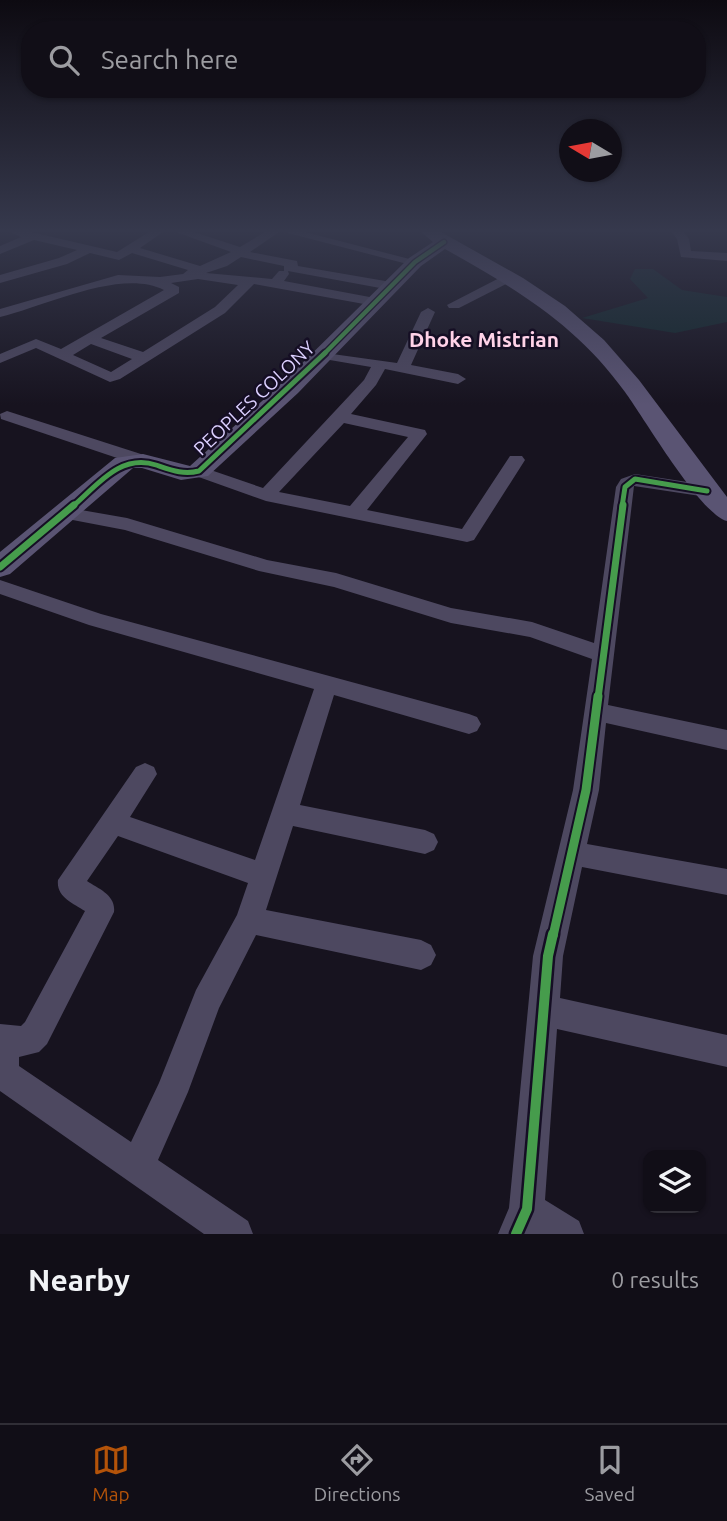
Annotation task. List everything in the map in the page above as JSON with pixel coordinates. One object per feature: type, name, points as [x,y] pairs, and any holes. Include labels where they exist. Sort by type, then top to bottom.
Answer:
[{"type":"street","points":[[0,313],[81,290]]},
{"type":"street","points":[[62,355],[173,290]]},
{"type":"street","points":[[0,359],[33,343],[112,377],[220,310],[240,290]]},
{"type":"street","points":[[310,290],[376,302]]},
{"type":"street","name":"PEOPLES COLONY","points":[[138,459],[186,474],[199,471],[323,355],[388,290]]},
{"type":"street","points":[[454,305],[483,290]]},
{"type":"street","points":[[529,290],[597,344],[637,390],[669,442],[727,513]]},
{"type":"street","points":[[402,368],[428,312]]},
{"type":"street","points":[[89,339],[145,358]]},
{"type":"street","points":[[323,355],[457,379]]},
{"type":"street","points":[[266,495],[371,382],[380,364]]},
{"type":"street","points":[[2,417],[138,459]]},
{"type":"street","points":[[340,417],[419,434],[354,514]]},
{"type":"street","points":[[0,567],[124,463],[138,459]]},
{"type":"street","points":[[199,471],[266,495],[467,536],[516,460]]},
{"type":"street","points":[[566,1234],[522,1222],[548,956],[586,790],[627,482],[635,479],[707,491]]},
{"type":"street","points":[[64,513],[127,524],[266,566],[336,580],[451,615],[532,630],[605,655]]},
{"type":"street","points":[[0,587],[96,620],[470,724]]},
{"type":"street","points":[[138,1166],[172,1092],[207,1001],[249,920],[327,683]]},
{"type":"street","points":[[597,712],[727,740]]},
{"type":"street","points":[[145,774],[72,880],[71,886],[96,901],[100,912],[36,1033],[28,1041],[1,1041],[3,1074],[235,1234]]},
{"type":"street","points":[[285,813],[425,842]]},
{"type":"street","points":[[112,822],[264,876]]},
{"type":"street","points":[[572,853],[727,883]]},
{"type":"street","points":[[249,920],[421,955]]},
{"type":"street","points":[[543,1010],[727,1051]]},
{"type":"green space","points":[[640,290],[681,290],[727,297],[727,322],[675,333],[582,318],[648,298]]},
{"type":"cycle path","points":[[0,567],[124,463],[143,461],[181,473],[199,471],[290,388],[388,290]]},
{"type":"cycle path","points":[[516,1234],[527,1209],[548,956],[586,790],[625,487],[635,479],[707,491]]},
{"type":"district","name":"Dhoke Mistrian","points":[[484,339]]}]
